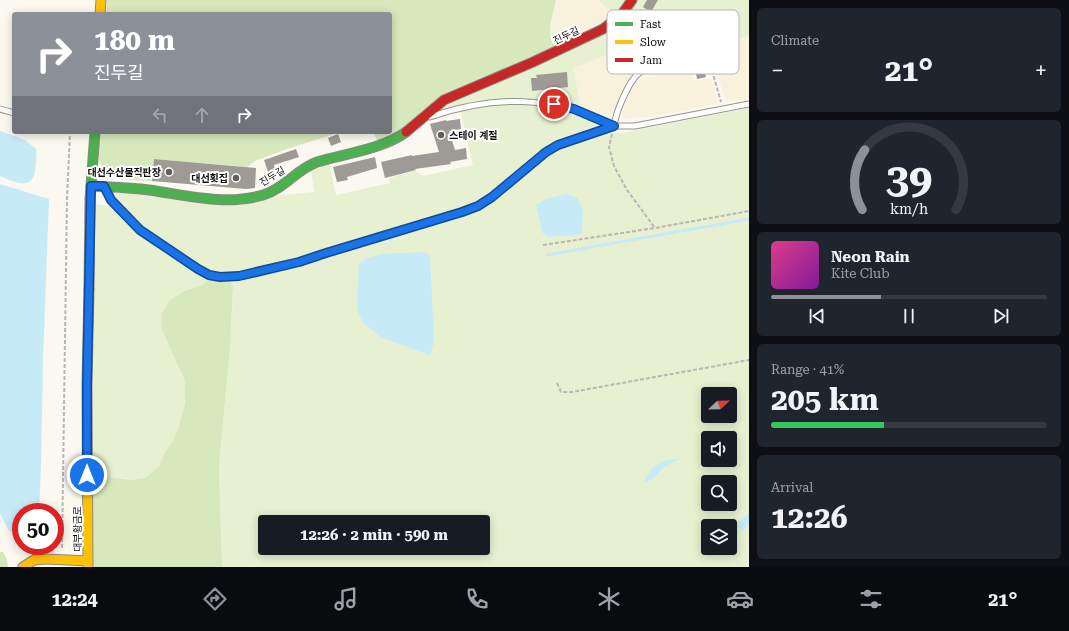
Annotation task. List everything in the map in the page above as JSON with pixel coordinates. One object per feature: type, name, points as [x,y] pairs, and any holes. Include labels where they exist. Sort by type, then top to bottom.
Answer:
[{"type":"street","points":[[100,12],[101,0]]},
{"type":"street","name":"진두길","points":[[625,10],[632,0]]},
{"type":"street","name":"진두길","points":[[91,186],[143,189],[189,197],[237,201],[271,192],[315,163],[398,138],[432,109],[458,93],[533,62],[607,26]]},
{"type":"street","name":"대부황금로","points":[[88,564],[87,385],[91,186],[94,134]]},
{"type":"street","points":[[22,567],[34,560],[46,558],[62,559],[88,564]]},
{"type":"lane","points":[[614,126],[620,106],[638,74]]},
{"type":"lane","name":"진두길","points":[[416,122],[475,104],[510,102],[554,104],[574,109],[614,126]]},
{"type":"lane","name":"진두길","points":[[104,186],[111,200],[128,218],[140,230],[161,245],[209,275],[220,277],[239,276],[299,262],[478,206],[492,197],[546,152],[558,145],[614,126],[635,126],[749,104]]},
{"type":"lane","points":[[0,109],[12,112]]},
{"type":"path","points":[[713,74],[723,109]]},
{"type":"path","points":[[614,126],[609,148],[614,166],[627,190],[654,228]]},
{"type":"path","points":[[62,559],[67,206],[70,134]]},
{"type":"path","points":[[543,245],[654,228],[749,211]]},
{"type":"path","points":[[557,384],[561,392],[572,392],[749,360]]},
{"type":"shaded area","points":[[556,0],[598,0],[609,10],[607,10],[607,19],[555,45],[552,43],[549,34]]},
{"type":"shaded area","points":[[749,36],[749,99],[731,101],[724,97],[717,74],[739,74],[739,39]]},
{"type":"shaded area","points":[[607,55],[607,74],[634,74],[614,113],[607,118],[602,118],[580,108],[574,67]]},
{"type":"shaded area","points":[[662,74],[693,74],[695,81],[711,78],[717,100],[715,104],[662,115],[625,119],[622,117],[622,110],[634,85],[642,78]]},
{"type":"green space","points":[[107,0],[556,0],[550,31],[550,37],[555,45],[378,142],[374,134],[392,134],[392,12],[106,12]]},
{"type":"green space","points":[[598,0],[627,0],[619,10],[609,10]]},
{"type":"green space","points":[[637,0],[749,0],[749,36],[739,40],[739,10],[621,10]]},
{"type":"green space","points":[[607,19],[607,55],[574,67],[580,108],[550,101],[491,101],[429,116],[435,111],[528,68]]},
{"type":"green space","points":[[505,104],[565,110],[594,120],[598,122],[600,126],[587,133],[558,143],[544,151],[502,187],[484,200],[474,205],[299,260],[235,274],[225,275],[211,272],[199,266],[145,229],[114,197],[116,193],[273,196],[314,192],[311,169],[329,162],[336,195],[390,183],[389,178],[415,171],[423,176],[473,165],[460,110]]},
{"type":"green space","points":[[749,108],[749,513],[737,523],[737,519],[701,519],[701,555],[737,555],[737,527],[743,530],[749,523],[748,567],[222,567],[219,466],[230,348],[233,295],[233,287],[229,280],[273,272],[347,251],[471,212],[501,194],[542,159],[555,150],[595,135],[627,132]],"holes":[[[679,458],[663,468],[653,479],[643,482],[667,460]]]},
{"type":"green space","points":[[100,134],[335,134],[255,161],[247,167],[154,159],[152,181],[118,178],[111,175],[104,170],[100,163],[98,146]]},
{"type":"green space","points":[[95,204],[112,206],[139,233],[195,271],[210,279],[200,286],[184,291],[169,301],[161,315],[162,330],[185,381],[185,403],[174,441],[165,452],[159,466],[145,478],[131,480],[121,478],[92,497]]},
{"type":"green space","points":[[210,279],[229,280],[233,287],[230,348],[219,466],[222,567],[92,567],[92,497],[96,484],[109,477],[131,480],[145,478],[159,466],[165,452],[174,440],[179,426],[185,403],[185,381],[162,330],[161,315],[169,301],[184,291],[200,286]]},
{"type":"green space","points":[[0,552],[3,552],[8,567],[0,567]]},
{"type":"water","points":[[0,131],[25,140],[36,149],[35,171],[30,181],[21,183],[0,176]]},
{"type":"water","points":[[0,184],[49,199],[39,503],[12,503],[12,531],[0,534]]},
{"type":"water","points":[[567,194],[577,198],[583,209],[582,234],[548,237],[542,232],[536,205],[546,199]]},
{"type":"water","points":[[423,252],[430,255],[434,342],[430,355],[382,338],[363,323],[357,309],[359,264],[366,258],[383,254]]},
{"type":"water","points":[[680,458],[663,468],[653,479],[643,483],[653,467],[667,460]]},
{"type":"water","points":[[749,513],[749,523],[743,530],[737,527],[737,523]]},
{"type":"pier","points":[[0,514],[10,533],[0,536]]},
{"type":"building","points":[[647,0],[658,0],[652,10],[648,10],[643,7]]},
{"type":"building","points":[[567,72],[568,87],[532,91],[531,78],[537,78],[536,75]]},
{"type":"building","points":[[696,74],[705,74],[706,77],[697,79]]},
{"type":"building","points":[[460,119],[461,129],[449,131],[455,150],[466,148],[467,159],[450,162],[451,164],[415,169],[416,170],[385,178],[381,162],[412,155],[439,152],[430,124],[446,120]]},
{"type":"building","points":[[338,134],[341,142],[331,146],[328,138]]},
{"type":"building","points":[[296,149],[299,157],[274,165],[276,173],[269,175],[264,160]]},
{"type":"building","points":[[375,157],[377,168],[347,177],[348,180],[337,182],[333,167]]},
{"type":"building","points":[[154,159],[256,168],[255,188],[246,189],[152,181]]},
{"type":"waterway","points":[[547,255],[749,219]]},
{"type":"traffic: fast","points":[[91,186],[142,189],[220,200],[249,198],[271,192],[303,169],[317,162],[375,147],[397,138],[406,132]]},
{"type":"traffic: fast","points":[[89,289],[90,199],[95,134]]},
{"type":"traffic: slow","points":[[100,12],[101,0]]},
{"type":"traffic: slow","points":[[88,567],[87,385],[89,289]]},
{"type":"traffic: slow","points":[[23,567],[34,560],[46,559],[88,561]]},
{"type":"traffic: jam","points":[[625,10],[632,0]]},
{"type":"traffic: jam","points":[[406,132],[444,100],[533,62],[607,26]]},
{"type":"place","name":"스테이 계절","points":[[441,135]]},
{"type":"place","name":"대선수산물직판장","points":[[169,172]]},
{"type":"place","name":"대선횟집","points":[[236,178]]},
{"type":"route","points":[[87,475],[87,385],[91,186],[104,186],[111,200],[140,230],[198,269],[209,275],[220,277],[239,276],[299,262],[478,206],[515,179],[546,152],[558,145],[614,126],[603,120],[574,109],[554,104]]}]
